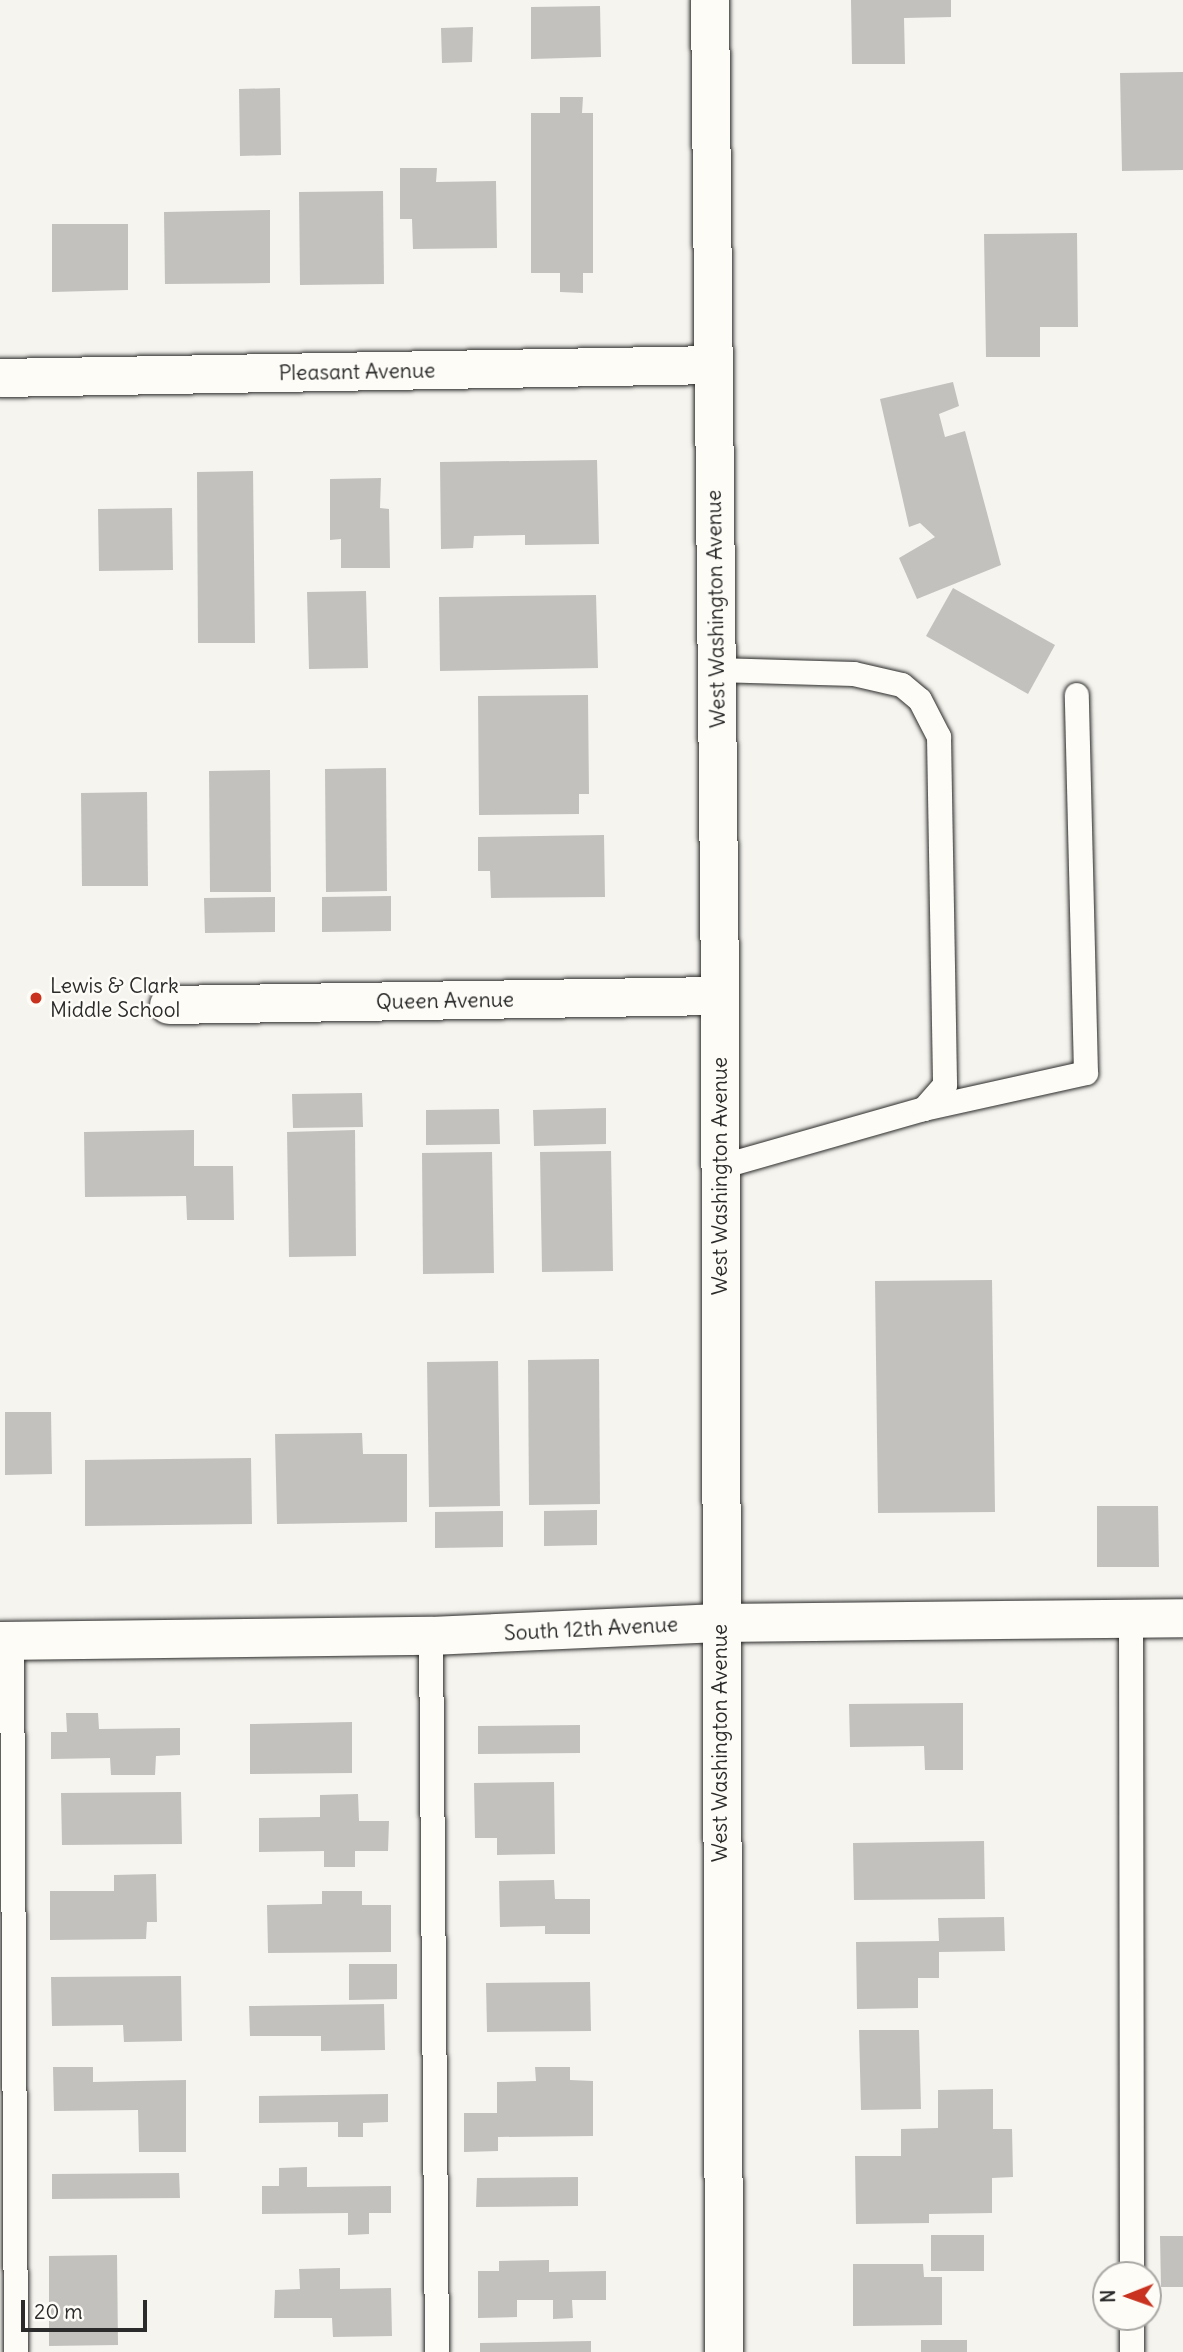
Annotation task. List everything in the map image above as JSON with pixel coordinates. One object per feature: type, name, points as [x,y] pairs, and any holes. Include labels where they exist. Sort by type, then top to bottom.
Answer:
[{"type":"street","name":"West Washington Avenue","points":[[710,0],[720,996],[719,1623],[724,2352]]},
{"type":"street","name":"Pleasant Avenue","points":[[0,378],[713,365]]},
{"type":"street","name":"Queen Avenue","points":[[169,1005],[720,996]]},
{"type":"street","name":"South 12th Avenue","points":[[6,1641],[431,1636],[719,1623],[1183,1619]]},
{"type":"lane","points":[[716,670],[854,674],[901,685],[920,700],[939,737],[945,1084],[924,1110]]},
{"type":"lane","points":[[720,1167],[924,1110],[1086,1073],[1077,695]]},
{"type":"lane","points":[[1131,1619],[1132,2261]]},
{"type":"lane","points":[[431,1636],[437,2352]]},
{"type":"lane","points":[[6,1641],[16,2352]]},
{"type":"lane","points":[[1132,2331],[1132,2352]]},
{"type":"building","points":[[851,0],[951,0],[951,17],[904,18],[905,64],[852,64]]},
{"type":"building","points":[[600,6],[601,57],[531,59],[531,7]]},
{"type":"building","points":[[473,27],[472,62],[442,63],[441,28]]},
{"type":"building","points":[[1183,72],[1183,170],[1122,171],[1120,73]]},
{"type":"building","points":[[280,88],[281,155],[240,156],[239,89]]},
{"type":"building","points":[[560,97],[583,97],[582,113],[593,113],[593,273],[583,273],[583,293],[560,292],[560,273],[531,273],[531,113],[560,113]]},
{"type":"building","points":[[400,168],[437,168],[436,182],[496,181],[497,248],[413,249],[412,219],[400,219]]},
{"type":"building","points":[[383,191],[384,284],[300,285],[299,192]]},
{"type":"building","points":[[270,210],[270,283],[165,284],[164,212]]},
{"type":"building","points":[[52,224],[128,224],[128,290],[52,292]]},
{"type":"building","points":[[1077,233],[1078,327],[1040,327],[1040,357],[986,357],[984,234]]},
{"type":"building","points":[[953,382],[959,406],[939,414],[945,437],[965,431],[1001,565],[917,599],[899,558],[935,537],[920,523],[909,527],[880,399]]},
{"type":"building","points":[[597,460],[599,544],[525,545],[525,535],[474,536],[473,548],[441,549],[440,462]]},
{"type":"building","points":[[253,471],[255,643],[198,643],[197,472]]},
{"type":"building","points":[[381,478],[380,508],[389,509],[390,568],[341,568],[341,539],[330,540],[330,479]]},
{"type":"building","points":[[172,508],[173,570],[99,571],[98,509]]},
{"type":"building","points":[[953,588],[1055,645],[1028,694],[926,636]]},
{"type":"building","points":[[366,591],[368,668],[309,669],[307,592]]},
{"type":"building","points":[[596,595],[598,668],[440,671],[439,597]]},
{"type":"building","points":[[588,695],[589,794],[579,794],[579,814],[479,815],[478,696]]},
{"type":"building","points":[[386,768],[387,891],[326,892],[325,769]]},
{"type":"building","points":[[270,770],[271,892],[210,892],[209,771]]},
{"type":"building","points":[[147,792],[148,886],[82,886],[81,793]]},
{"type":"building","points":[[604,835],[605,897],[491,898],[490,871],[478,871],[478,837]]},
{"type":"building","points":[[391,896],[391,931],[322,932],[322,897]]},
{"type":"building","points":[[275,897],[275,932],[205,933],[204,898]]},
{"type":"building","points":[[362,1093],[363,1127],[293,1128],[292,1094]]},
{"type":"building","points":[[606,1108],[606,1144],[534,1146],[533,1110]]},
{"type":"building","points":[[499,1109],[500,1144],[426,1145],[426,1110]]},
{"type":"building","points":[[194,1130],[194,1166],[233,1166],[234,1220],[187,1220],[186,1196],[85,1197],[84,1132]]},
{"type":"building","points":[[355,1130],[356,1256],[289,1257],[287,1132]]},
{"type":"building","points":[[611,1151],[613,1271],[542,1272],[540,1152]]},
{"type":"building","points":[[492,1152],[494,1273],[423,1274],[422,1153]]},
{"type":"building","points":[[992,1280],[995,1512],[878,1513],[875,1281]]},
{"type":"building","points":[[599,1359],[600,1504],[529,1505],[528,1360]]},
{"type":"building","points":[[498,1361],[500,1506],[429,1507],[427,1362]]},
{"type":"building","points":[[5,1412],[51,1412],[52,1474],[5,1475]]},
{"type":"building","points":[[362,1433],[363,1454],[407,1454],[407,1522],[277,1524],[275,1434]]},
{"type":"building","points":[[251,1458],[252,1524],[85,1526],[85,1460]]},
{"type":"building","points":[[1097,1506],[1158,1506],[1159,1567],[1097,1567]]},
{"type":"building","points":[[597,1510],[597,1545],[544,1546],[544,1511]]},
{"type":"building","points":[[503,1511],[503,1547],[435,1548],[435,1512]]},
{"type":"building","points":[[963,1703],[963,1770],[925,1770],[924,1746],[850,1747],[849,1704]]},
{"type":"building","points":[[66,1713],[98,1713],[99,1729],[180,1728],[180,1755],[156,1756],[155,1775],[111,1775],[110,1758],[51,1759],[51,1732],[67,1732]]},
{"type":"building","points":[[352,1722],[352,1773],[250,1774],[250,1724]]},
{"type":"building","points":[[580,1725],[580,1753],[478,1754],[478,1726]]},
{"type":"building","points":[[554,1782],[555,1854],[497,1855],[497,1838],[475,1838],[474,1783]]},
{"type":"building","points":[[181,1792],[182,1844],[62,1845],[61,1793]]},
{"type":"building","points":[[358,1794],[359,1821],[389,1821],[388,1851],[355,1851],[355,1867],[324,1867],[324,1851],[259,1852],[259,1818],[320,1817],[320,1795]]},
{"type":"building","points":[[984,1841],[985,1899],[854,1900],[853,1843]]},
{"type":"building","points":[[156,1874],[157,1922],[147,1922],[146,1939],[50,1940],[50,1891],[114,1891],[114,1875]]},
{"type":"building","points":[[554,1880],[555,1899],[590,1899],[590,1934],[545,1934],[545,1926],[500,1927],[499,1881]]},
{"type":"building","points":[[322,1891],[362,1891],[362,1905],[391,1905],[391,1952],[268,1953],[267,1905],[322,1904]]},
{"type":"building","points":[[1004,1917],[1005,1951],[939,1952],[939,1978],[918,1978],[918,2008],[857,2009],[856,1942],[939,1941],[938,1918]]},
{"type":"building","points":[[349,1964],[397,1964],[397,1999],[349,2000]]},
{"type":"building","points":[[181,1976],[182,2041],[124,2042],[123,2025],[52,2026],[51,1977]]},
{"type":"building","points":[[590,1982],[591,2031],[487,2032],[486,1983]]},
{"type":"building","points":[[384,2004],[385,2050],[321,2051],[321,2036],[250,2036],[249,2006]]},
{"type":"building","points":[[859,2030],[919,2030],[921,2109],[861,2110]]},
{"type":"building","points":[[53,2067],[93,2067],[93,2082],[186,2080],[186,2152],[139,2152],[138,2110],[54,2111]]},
{"type":"building","points":[[535,2067],[570,2067],[570,2080],[593,2081],[593,2136],[498,2137],[498,2151],[464,2152],[464,2113],[497,2113],[497,2082],[536,2081]]},
{"type":"building","points":[[993,2089],[993,2129],[1012,2129],[1013,2177],[992,2178],[992,2213],[929,2214],[929,2223],[856,2224],[855,2156],[901,2156],[901,2129],[938,2128],[938,2090]]},
{"type":"building","points":[[388,2094],[388,2122],[363,2123],[363,2137],[338,2137],[338,2122],[259,2123],[259,2096]]},
{"type":"building","points":[[307,2167],[307,2187],[391,2186],[391,2213],[369,2213],[369,2234],[348,2235],[348,2213],[262,2214],[262,2186],[279,2186],[279,2168]]},
{"type":"building","points":[[179,2173],[180,2198],[52,2199],[52,2174]]},
{"type":"building","points":[[578,2177],[578,2206],[476,2207],[477,2178]]},
{"type":"building","points":[[931,2235],[984,2235],[984,2271],[931,2271]]},
{"type":"building","points":[[1160,2236],[1183,2236],[1183,2287],[1162,2287]]},
{"type":"building","points":[[117,2255],[118,2345],[49,2346],[49,2256]]},
{"type":"building","points":[[549,2260],[549,2272],[606,2271],[606,2300],[572,2300],[573,2318],[553,2319],[553,2300],[517,2300],[517,2317],[478,2318],[478,2271],[499,2271],[499,2261]]},
{"type":"building","points":[[853,2264],[923,2264],[924,2277],[942,2277],[942,2325],[853,2326]]},
{"type":"building","points":[[340,2268],[340,2289],[391,2288],[392,2336],[333,2337],[332,2318],[274,2318],[275,2290],[300,2289],[299,2269]]},
{"type":"building","points":[[921,2340],[967,2340],[967,2352],[921,2352]]},
{"type":"building","points":[[591,2341],[591,2352],[480,2352],[480,2343]]},
{"type":"place","name":"Lewis & Clark Middle School","points":[[36,998]]}]
